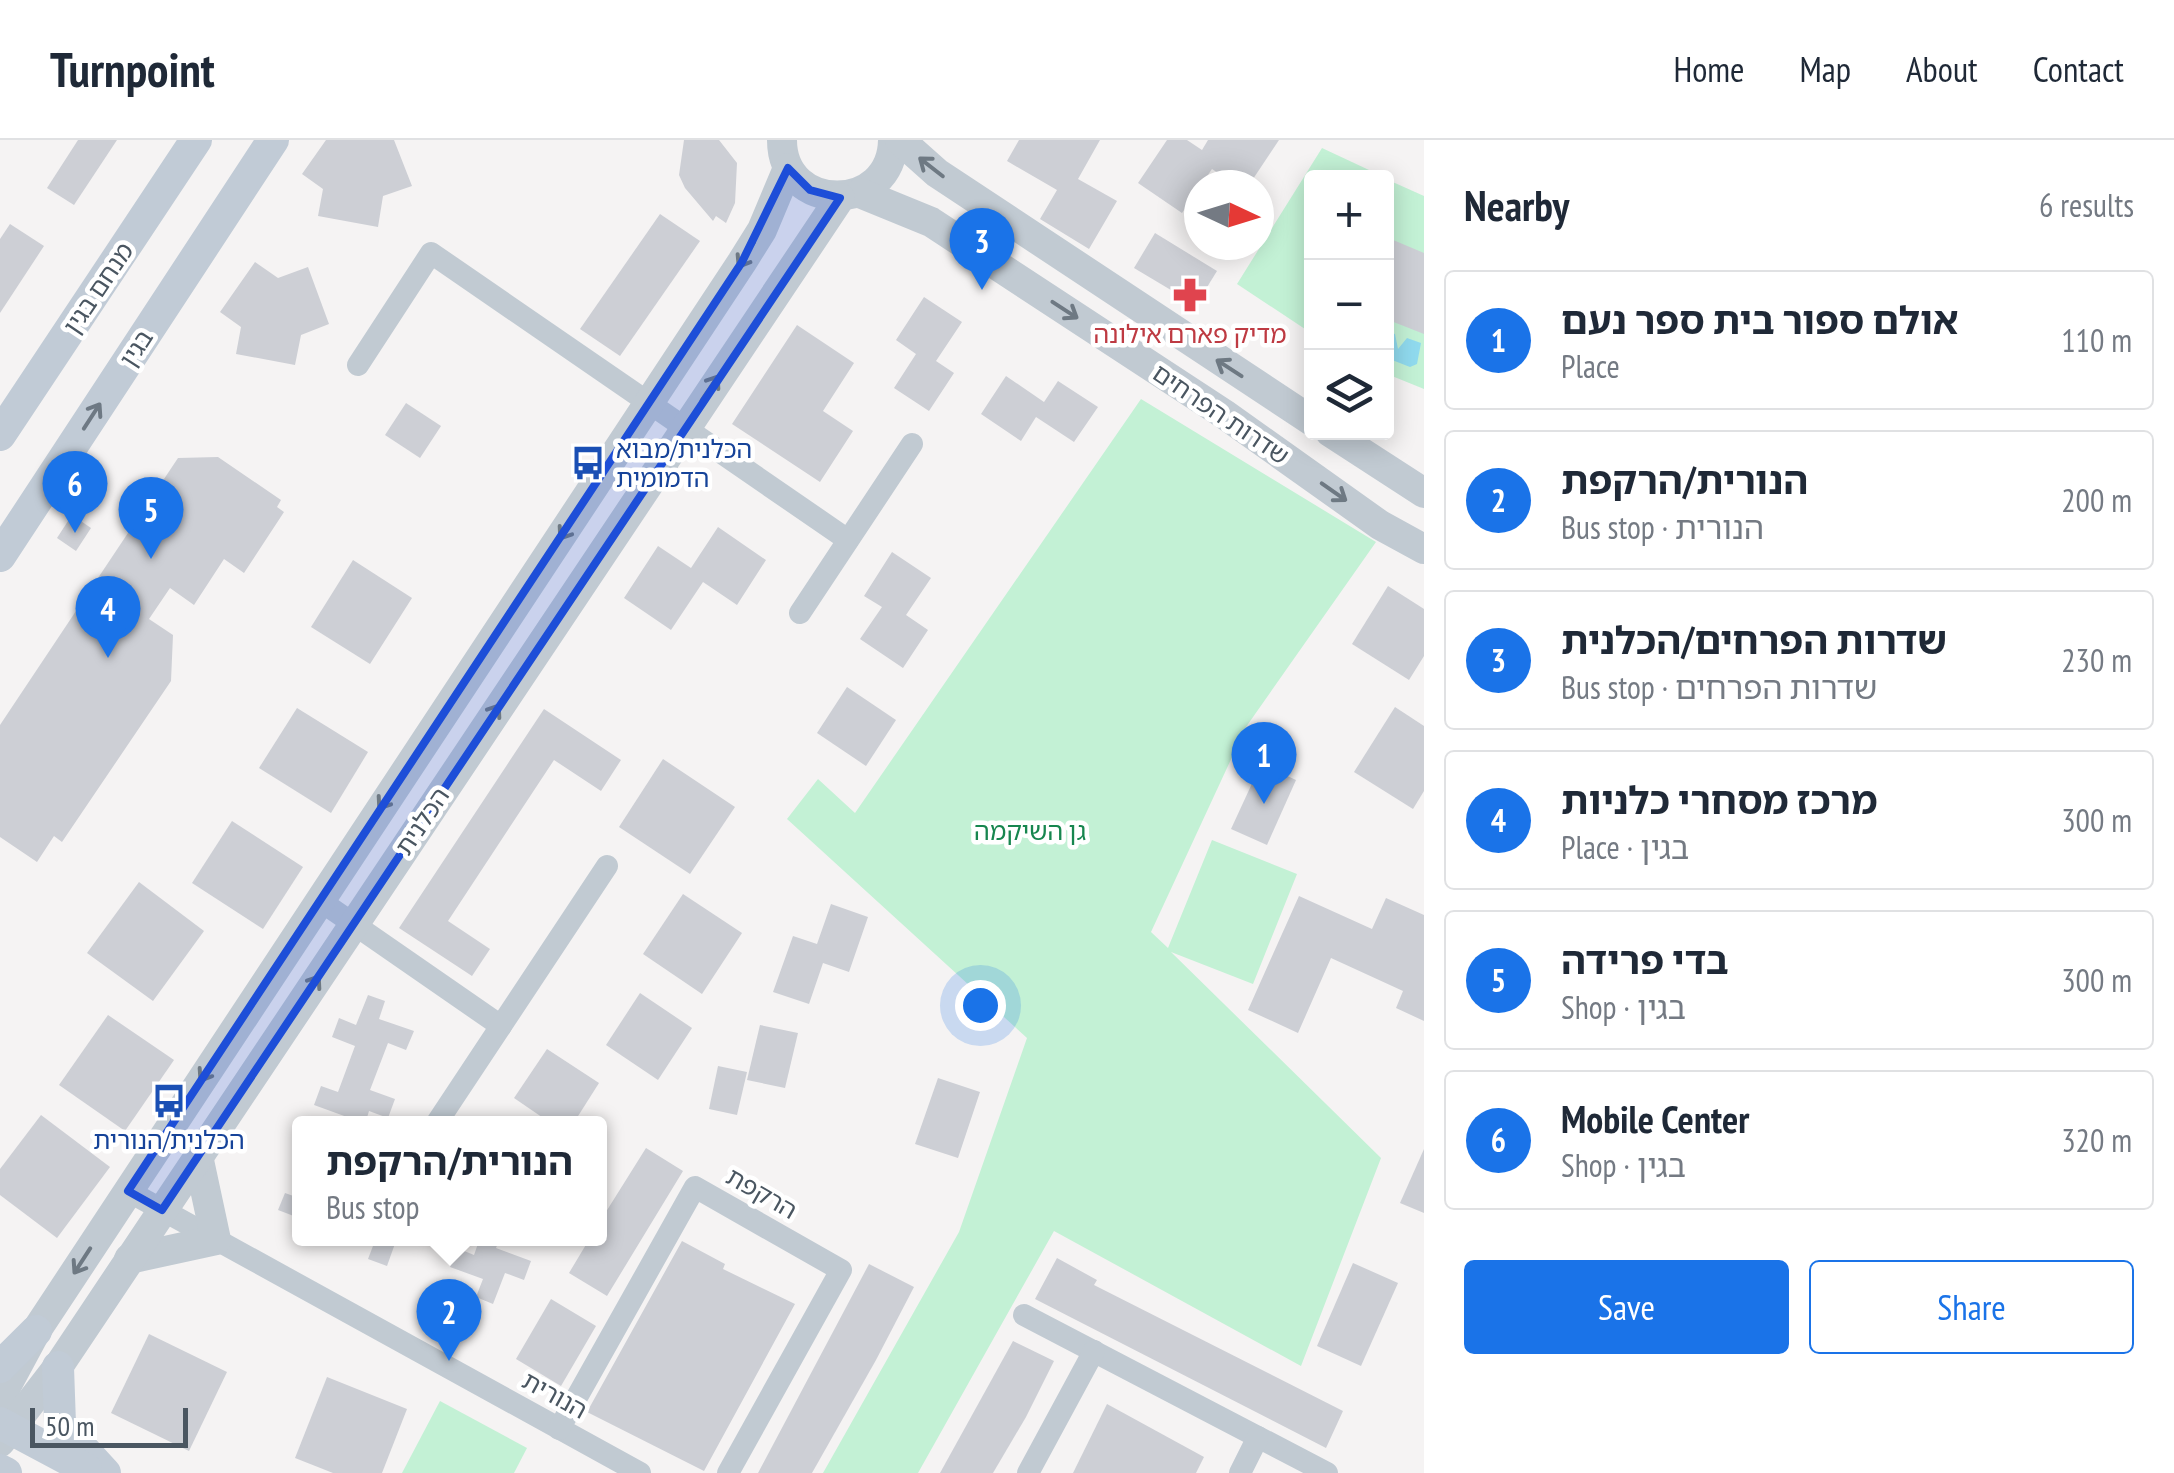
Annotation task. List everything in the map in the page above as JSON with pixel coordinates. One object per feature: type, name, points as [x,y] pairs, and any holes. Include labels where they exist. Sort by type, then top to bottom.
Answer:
[{"type":"main road","name":"מנחם בגין","points":[[0,435],[196,140]]},
{"type":"main road","name":"בגין","points":[[0,556],[273,140]]},
{"type":"main road","points":[[0,1368],[36,1330]]},
{"type":"main road","points":[[58,1367],[60,1424],[105,1473]]},
{"type":"main road","points":[[4,1432],[94,1473]]},
{"type":"street","name":"הכלנית","points":[[4,1432],[58,1367],[684,427],[850,196],[883,174],[897,140]]},
{"type":"street","name":"שדרות הפרחים","points":[[897,140],[998,214],[1304,416]]},
{"type":"street","name":"הכלנית","points":[[0,1398],[36,1330],[762,230],[782,150]]},
{"type":"street","name":"שדרות הפרחים","points":[[782,150],[810,190],[850,196],[931,222],[1224,414],[1380,525],[1424,549]]},
{"type":"street","points":[[358,365],[430,253],[848,540]]},
{"type":"street","points":[[1342,440],[1424,493]]},
{"type":"street","points":[[800,612],[912,444]]},
{"type":"street","points":[[441,1116],[607,866]]},
{"type":"street","points":[[319,900],[501,1026]]},
{"type":"street","points":[[129,1259],[216,1240],[200,1182],[198,1156]]},
{"type":"street","name":"הרקפת","points":[[560,1429],[695,1187],[841,1270],[728,1473]]},
{"type":"street","name":"הנורית","points":[[128,1191],[640,1473]]},
{"type":"street","points":[[1024,1315],[1327,1473]]},
{"type":"street","points":[[1028,1473],[1094,1351]]},
{"type":"street","points":[[1240,1473],[1258,1437]]},
{"type":"highlighted area","points":[[788,168],[810,190],[840,198],[162,1210],[128,1191],[742,262]]},
{"type":"green space","points":[[1322,148],[1369,170],[1308,170]]},
{"type":"green space","points":[[1304,177],[1304,328],[1237,284],[1252,260],[1274,260],[1274,225]]},
{"type":"green space","points":[[1394,183],[1424,196],[1424,389],[1394,377]]},
{"type":"green space","name":"גן השיקמה","points":[[1141,399],[1376,542],[1246,727],[1151,932],[1168,948],[1212,840],[1297,874],[1253,984],[1171,952],[1381,1158],[1301,1366],[1054,1231],[918,1473],[823,1473],[959,1232],[1027,1038],[787,819],[818,779],[855,813]]},
{"type":"green space","points":[[440,1401],[527,1448],[514,1473],[402,1473]]},
{"type":"water","points":[[1394,334],[1398,349],[1407,338],[1421,343],[1417,364],[1410,367],[1394,361]]},
{"type":"building","points":[[78,140],[117,140],[74,205],[47,188]]},
{"type":"building","points":[[326,140],[394,140],[412,186],[383,196],[378,227],[318,216],[323,189],[302,174]]},
{"type":"building","points":[[684,140],[719,140],[737,163],[735,203],[726,223],[716,216],[713,221],[685,188],[679,175]]},
{"type":"building","points":[[1019,140],[1100,140],[1078,179],[1117,201],[1089,249],[1040,219],[1057,190],[1007,161]]},
{"type":"building","points":[[1167,140],[1187,140],[1202,150],[1208,140],[1279,140],[1259,170],[1184,170],[1182,213],[1138,183]]},
{"type":"building","points":[[660,214],[700,241],[620,356],[580,329]]},
{"type":"building","points":[[10,224],[44,246],[0,313],[0,239]]},
{"type":"building","points":[[1155,233],[1184,251],[1184,260],[1199,260],[1217,271],[1196,305],[1134,268]]},
{"type":"building","points":[[1394,240],[1424,253],[1424,334],[1394,322]]},
{"type":"building","points":[[255,262],[278,278],[308,267],[329,324],[301,335],[295,365],[236,354],[241,327],[220,312]]},
{"type":"building","points":[[924,297],[962,322],[936,361],[954,373],[929,411],[894,388],[916,354],[896,340]]},
{"type":"building","points":[[797,325],[854,363],[823,411],[853,431],[820,482],[732,424]]},
{"type":"building","points":[[1006,376],[1044,402],[1058,381],[1098,407],[1074,442],[1036,417],[1021,441],[981,414]]},
{"type":"building","points":[[406,403],[441,426],[420,458],[385,435]]},
{"type":"building","points":[[218,457],[281,500],[277,507],[284,512],[244,573],[224,559],[194,605],[170,588],[149,619],[173,635],[171,681],[62,842],[54,836],[37,862],[0,837],[0,725],[178,458]]},
{"type":"building","points":[[72,515],[91,528],[76,551],[57,538]]},
{"type":"building","points":[[718,527],[766,560],[737,605],[703,582],[671,630],[624,598],[658,546],[691,568]]},
{"type":"building","points":[[892,552],[931,578],[906,615],[928,630],[903,668],[860,639],[882,607],[864,596]]},
{"type":"building","points":[[353,560],[412,598],[370,664],[311,627]]},
{"type":"building","points":[[1388,586],[1424,609],[1424,656],[1409,680],[1352,644]]},
{"type":"building","points":[[847,687],[896,720],[866,766],[817,733]]},
{"type":"building","points":[[1395,707],[1424,726],[1424,791],[1413,809],[1354,772]]},
{"type":"building","points":[[297,708],[368,752],[331,813],[259,768]]},
{"type":"building","points":[[544,709],[621,760],[601,791],[554,760],[448,921],[490,949],[472,976],[399,928]]},
{"type":"building","points":[[663,759],[735,807],[690,874],[619,827]]},
{"type":"building","points":[[1261,764],[1296,780],[1267,845],[1231,829]]},
{"type":"building","points":[[232,821],[303,867],[263,929],[192,883]]},
{"type":"building","points":[[139,882],[204,931],[153,1001],[87,953]]},
{"type":"building","points":[[683,894],[742,933],[702,994],[643,954]]},
{"type":"building","points":[[1299,896],[1372,929],[1386,898],[1424,915],[1424,1021],[1396,1008],[1403,991],[1331,958],[1298,1033],[1248,1010]]},
{"type":"building","points":[[831,904],[868,917],[849,972],[823,963],[809,1004],[773,992],[793,936],[817,944]]},
{"type":"building","points":[[640,993],[692,1028],[658,1080],[606,1045]]},
{"type":"building","points":[[368,995],[385,1001],[379,1019],[414,1031],[406,1050],[388,1043],[370,1090],[395,1099],[389,1116],[369,1111],[367,1116],[344,1116],[314,1105],[321,1086],[338,1092],[355,1046],[332,1037],[339,1018],[356,1025]]},
{"type":"building","points":[[108,1015],[174,1060],[125,1131],[59,1085]]},
{"type":"building","points":[[760,1025],[798,1033],[785,1088],[747,1080]]},
{"type":"building","points":[[547,1049],[599,1083],[578,1116],[540,1116],[514,1098]]},
{"type":"building","points":[[718,1066],[747,1072],[737,1115],[709,1109]]},
{"type":"building","points":[[938,1078],[980,1092],[958,1158],[915,1144]]},
{"type":"building","points":[[41,1115],[110,1167],[57,1238],[0,1195],[0,1169]]},
{"type":"building","points":[[646,1148],[683,1171],[607,1296],[569,1273],[585,1246],[607,1246],[607,1210]]},
{"type":"building","points":[[1424,1149],[1424,1213],[1400,1203]]},
{"type":"building","points":[[285,1193],[292,1196],[292,1215],[278,1210]]},
{"type":"building","points":[[682,1241],[725,1264],[723,1269],[795,1304],[704,1471],[587,1412]]},
{"type":"building","points":[[373,1246],[394,1246],[387,1266],[368,1259]]},
{"type":"building","points":[[477,1246],[497,1246],[531,1261],[524,1280],[505,1273],[493,1304],[476,1297],[483,1279],[450,1267],[457,1248],[474,1255]]},
{"type":"building","points":[[1057,1258],[1097,1280],[1094,1285],[1343,1411],[1326,1448],[1035,1299]]},
{"type":"building","points":[[1353,1263],[1398,1283],[1361,1366],[1317,1346]]},
{"type":"building","points":[[869,1264],[914,1287],[876,1360],[812,1473],[758,1473]]},
{"type":"building","points":[[551,1299],[596,1326],[561,1386],[516,1359]]},
{"type":"building","points":[[149,1334],[227,1372],[189,1451],[111,1413]]},
{"type":"building","points":[[1013,1341],[1054,1361],[1026,1417],[993,1473],[940,1473]]},
{"type":"building","points":[[327,1377],[407,1409],[382,1473],[333,1473],[295,1458]]},
{"type":"building","points":[[1107,1404],[1204,1457],[1196,1473],[1073,1473]]},
{"type":"place","name":"שדרות הפרחים/הכלנית","points":[[982,290]]},
{"type":"place","name":"מדיק פארם אילונה","points":[[1190,295]]},
{"type":"place","name":"הכלנית/מבוא הדמומית","points":[[588,463]]},
{"type":"place","name":"Mobile Center","points":[[75,533]]},
{"type":"place","name":"בדי פרידה","points":[[151,559]]},
{"type":"place","name":"מרכז מסחרי כלניות","points":[[108,658]]},
{"type":"place","name":"אולם ספור בית ספר נעם","points":[[1264,804]]},
{"type":"place","name":"הכלנית/הנורית","points":[[169,1101]]},
{"type":"place","name":"הנורית/הרקפת","points":[[449,1361]]}]
